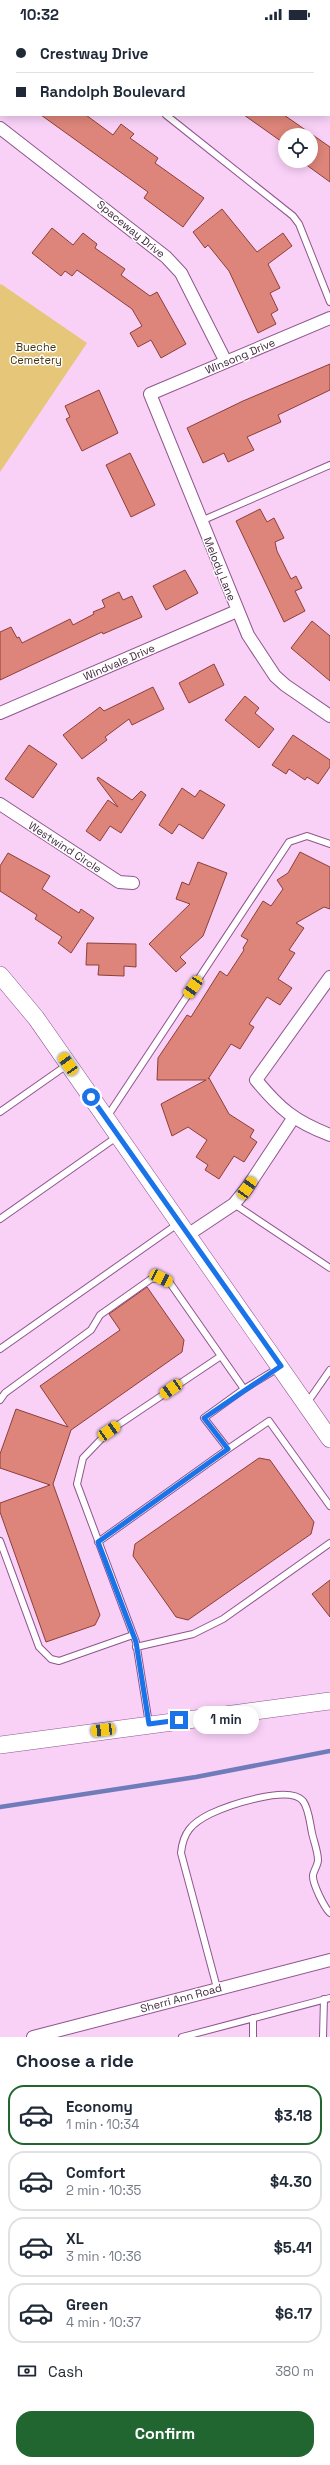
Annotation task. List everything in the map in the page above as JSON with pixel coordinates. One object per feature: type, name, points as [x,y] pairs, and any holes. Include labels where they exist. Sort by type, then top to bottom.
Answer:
[{"type":"main road","points":[[3,983],[36,1018],[281,1366],[305,1405],[328,1432]]},
{"type":"main road","points":[[0,1745],[330,1701]]},
{"type":"street","name":"Spaceway Drive","points":[[0,128],[166,257],[181,273],[226,362]]},
{"type":"street","name":"Winsong Drive","points":[[150,394],[330,318]]},
{"type":"street","name":"Melody Lane","points":[[150,394],[248,636],[275,676],[285,685],[330,716]]},
{"type":"street","name":"Windvale Drive","points":[[0,713],[238,611]]},
{"type":"street","name":"Westwind Circle","points":[[0,804],[119,882],[133,883]]},
{"type":"street","points":[[330,977],[256,1080],[280,1108],[307,1126],[330,1135]]},
{"type":"street","points":[[184,1228],[234,1204],[247,1188],[294,1118]]},
{"type":"street","name":"Sherri Ann Road","points":[[33,2037],[217,1988],[330,1960]]},
{"type":"lane","points":[[167,116],[293,216],[299,224],[330,302]]},
{"type":"lane","points":[[201,521],[330,465]]},
{"type":"lane","points":[[106,1119],[289,842],[307,836],[330,844]]},
{"type":"lane","points":[[0,1112],[68,1064]]},
{"type":"lane","points":[[0,1219],[118,1135]]},
{"type":"lane","points":[[234,1204],[330,1268]]},
{"type":"lane","points":[[0,1348],[184,1228]]},
{"type":"lane","points":[[0,1400],[5,1393],[91,1330],[100,1315],[151,1279],[161,1278],[170,1283],[244,1389]]},
{"type":"lane","points":[[149,1724],[133,1635],[77,1484],[83,1458],[109,1431],[221,1356]]},
{"type":"lane","points":[[228,1449],[204,1418],[244,1389],[281,1366]]},
{"type":"lane","points":[[305,1405],[330,1370]]},
{"type":"lane","points":[[98,1542],[269,1421],[330,1506]]},
{"type":"lane","points":[[0,1541],[38,1647],[51,1659],[59,1661],[133,1635]]},
{"type":"lane","points":[[136,1647],[193,1634],[223,1619],[330,1543]]},
{"type":"lane","points":[[217,1988],[181,1853],[182,1840],[187,1830],[198,1821],[223,1808],[253,1799],[282,1794],[294,1795],[303,1801],[307,1812],[318,1861],[313,1876],[324,1907],[330,1913]]},
{"type":"lane","points":[[182,2037],[327,1999],[323,2037]]},
{"type":"lane","points":[[253,2018],[253,2037]]},
{"type":"green space","name":"Bueche Cemetery","points":[[1,284],[87,343],[0,472],[0,285]]},
{"type":"building","points":[[42,116],[87,116],[113,135],[121,124],[134,134],[130,138],[158,158],[155,163],[204,198],[183,227],[144,198],[148,192]]},
{"type":"building","points":[[245,116],[285,116],[303,128],[278,128],[278,139]]},
{"type":"building","points":[[318,139],[330,147],[330,182],[311,168],[318,168]]},
{"type":"building","points":[[222,209],[257,252],[283,233],[292,246],[268,264],[280,288],[270,293],[278,310],[271,314],[276,324],[258,333],[229,271],[208,245],[205,248],[193,232]]},
{"type":"building","points":[[52,228],[73,245],[83,233],[97,244],[95,248],[125,269],[121,275],[150,296],[157,292],[186,344],[161,358],[151,340],[138,347],[130,333],[142,326],[132,309],[77,270],[72,276],[65,271],[61,276],[32,253]]},
{"type":"building","points":[[330,364],[330,390],[278,415],[281,422],[247,437],[254,450],[228,462],[224,453],[203,463],[187,428],[243,401]]},
{"type":"building","points":[[99,390],[118,433],[82,451],[66,419],[70,417],[65,406]]},
{"type":"building","points":[[130,453],[155,505],[131,517],[106,465]]},
{"type":"building","points":[[260,509],[267,522],[274,518],[284,538],[275,542],[277,551],[291,579],[296,576],[302,588],[295,591],[305,611],[284,622],[236,521]]},
{"type":"building","points":[[185,570],[198,593],[166,610],[153,586]]},
{"type":"building","points":[[119,592],[123,600],[132,596],[142,617],[103,634],[102,632],[0,680],[0,632],[11,627],[17,638],[19,637],[22,643],[70,619],[73,625],[94,614],[93,612],[105,607],[102,600]]},
{"type":"building","points":[[312,621],[330,636],[330,681],[291,648]]},
{"type":"building","points":[[214,664],[224,685],[189,703],[179,683]]},
{"type":"building","points":[[153,687],[164,709],[132,725],[129,719],[105,737],[107,740],[82,759],[63,735],[100,707],[104,711]]},
{"type":"building","points":[[245,696],[259,708],[255,713],[274,729],[259,748],[225,720]]},
{"type":"building","points":[[293,735],[330,760],[330,767],[318,784],[307,777],[305,780],[289,769],[286,774],[272,765]]},
{"type":"building","points":[[29,745],[57,764],[33,798],[5,779]]},
{"type":"building","points":[[98,777],[132,800],[141,791],[146,795],[121,833],[110,826],[100,841],[86,831],[108,800],[118,807],[97,779]]},
{"type":"building","points":[[182,788],[195,797],[200,790],[225,805],[203,839],[179,824],[172,834],[159,825]]},
{"type":"building","points":[[300,852],[330,867],[330,909],[324,907],[296,923],[304,928],[289,950],[295,953],[278,979],[292,988],[280,1005],[267,997],[249,1024],[254,1027],[240,1049],[231,1044],[208,1079],[209,1078],[229,1114],[254,1130],[250,1137],[257,1142],[244,1162],[234,1156],[219,1179],[205,1170],[208,1165],[196,1157],[207,1140],[188,1127],[172,1136],[161,1104],[206,1080],[157,1080],[158,1058],[187,1015],[191,1017],[220,971],[227,976],[244,950],[243,948],[248,940],[241,936],[263,901],[271,906],[283,889],[277,880],[288,873]]},
{"type":"building","points":[[8,853],[50,876],[42,889],[79,913],[81,909],[94,918],[71,953],[58,943],[62,937],[35,919],[37,915],[0,891],[0,866]]},
{"type":"building","points":[[198,862],[227,873],[203,936],[180,957],[186,963],[176,972],[149,944],[190,904],[176,899],[182,882],[189,885]]},
{"type":"building","points":[[87,943],[136,944],[136,967],[124,966],[124,976],[98,975],[99,965],[86,965]]},
{"type":"building","points":[[147,1287],[184,1340],[182,1352],[71,1430],[53,1484],[100,1615],[95,1625],[46,1642],[0,1512],[0,1503],[50,1485],[0,1468],[0,1454],[16,1409],[68,1427],[40,1386],[120,1330],[109,1314]]},
{"type":"building","points":[[259,1458],[270,1460],[314,1522],[311,1534],[188,1620],[176,1617],[133,1556],[135,1544]]},
{"type":"building","points":[[330,1580],[330,1617],[312,1594]]},
{"type":"waterway","points":[[0,1807],[196,1777],[330,1751]]},
{"type":"route","points":[[91,1097],[281,1366],[244,1389],[204,1418],[228,1449],[98,1542],[136,1642],[149,1724],[179,1720]]}]
